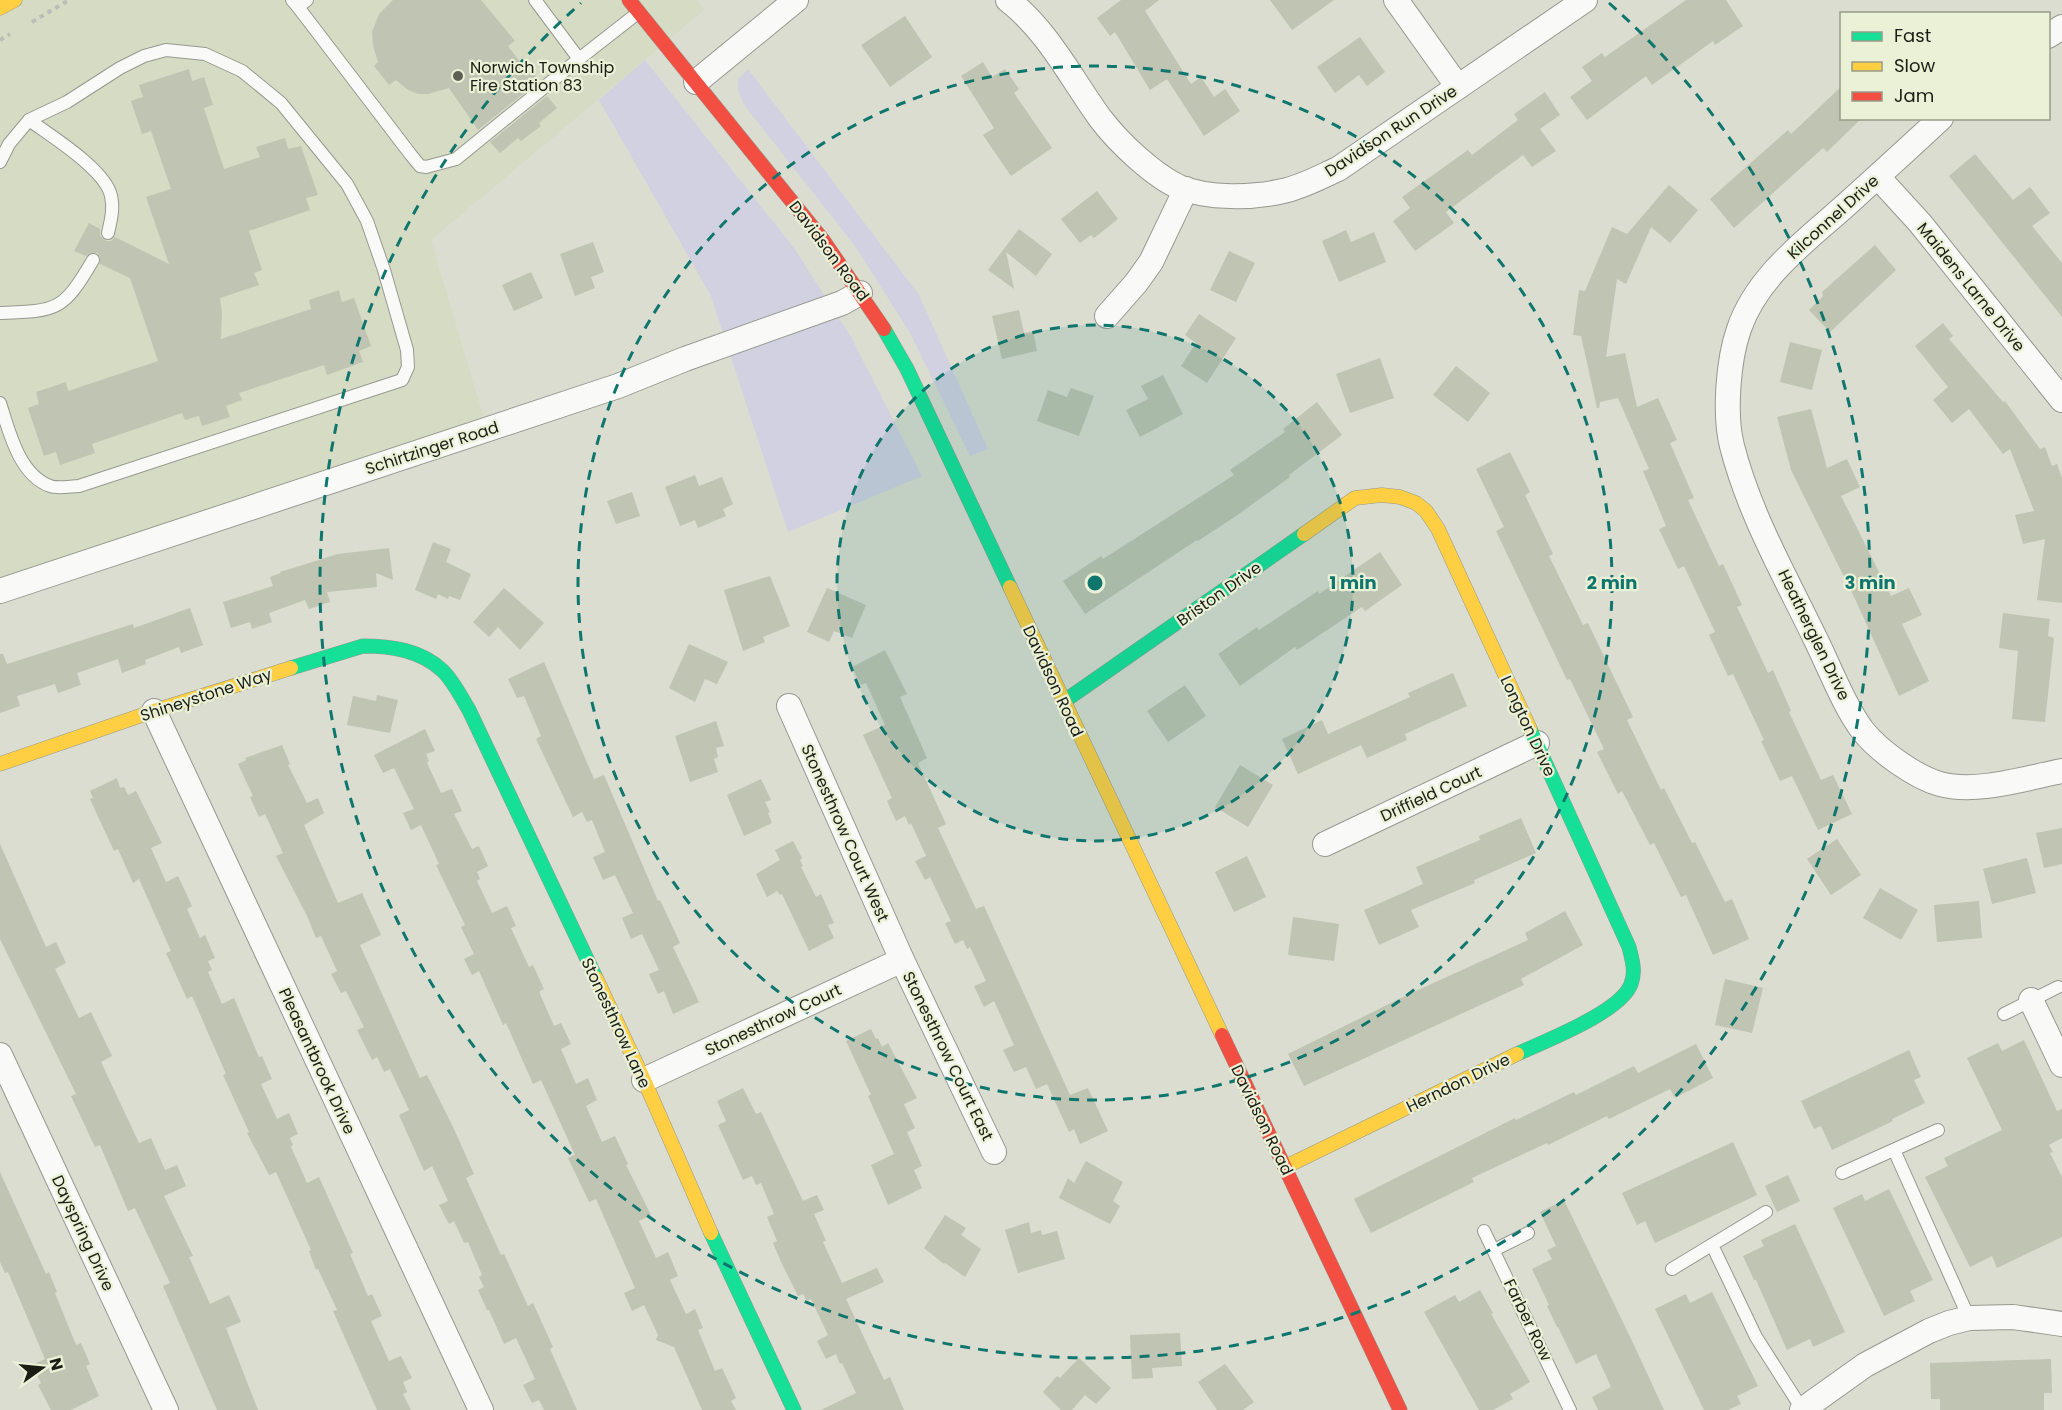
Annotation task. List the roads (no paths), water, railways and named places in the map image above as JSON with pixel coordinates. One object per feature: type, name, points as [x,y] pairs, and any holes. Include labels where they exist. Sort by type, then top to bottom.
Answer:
[{"type":"street","points":[[0,8],[15,0]]},
{"type":"street","name":"Davidson Road","points":[[629,0],[823,240],[881,322],[907,369],[1400,1410]]},
{"type":"street","points":[[696,82],[796,0]]},
{"type":"street","name":"Davidson Run Drive","points":[[1008,0],[1042,33],[1102,120],[1128,150],[1179,186],[1236,197],[1284,191],[1306,184],[1338,169],[1585,0]]},
{"type":"street","points":[[1396,0],[1458,87]]},
{"type":"street","name":"Kilconnel Drive","points":[[1739,327],[1760,287],[1796,250],[1939,120]]},
{"type":"street","name":"Maidens Larne Drive","points":[[1878,177],[1920,223],[2062,400]]},
{"type":"street","points":[[1107,316],[1151,262],[1186,189]]},
{"type":"street","name":"Schirtzinger Road","points":[[0,591],[618,386],[685,359],[836,305],[860,292]]},
{"type":"street","name":"Heatherglen Drive","points":[[1739,327],[1731,361],[1728,404],[1731,444],[1759,522],[1843,697],[1862,730],[1889,755],[1919,775],[1940,784],[1961,787],[1990,785],[2062,771]]},
{"type":"street","name":"Briston Drive","points":[[1063,702],[1355,498],[1378,494]]},
{"type":"street","name":"Longton Drive","points":[[1378,494],[1399,496],[1425,510],[1438,530],[1629,947],[1634,966],[1633,981],[1628,993]]},
{"type":"street","name":"Shineystone Way","points":[[0,764],[154,711],[363,646],[397,647],[414,653]]},
{"type":"street","name":"Stonesthrow Lane","points":[[414,653],[442,671],[469,711],[644,1080],[706,1222],[794,1410]]},
{"type":"street","name":"Stonesthrow Court West","points":[[789,706],[902,960]]},
{"type":"street","name":"Pleasantbrook Drive","points":[[154,711],[481,1410]]},
{"type":"street","name":"Driffield Court","points":[[1325,844],[1537,743]]},
{"type":"street","name":"Stonesthrow Court","points":[[644,1080],[902,960]]},
{"type":"street","name":"Stonesthrow Court East","points":[[902,960],[994,1152]]},
{"type":"street","name":"Herndon Drive","points":[[1285,1167],[1604,1012],[1628,993]]},
{"type":"street","points":[[2031,1000],[2062,1065]]},
{"type":"street","name":"Dayspring Drive","points":[[0,1055],[166,1410]]},
{"type":"street","points":[[1802,1410],[1865,1365],[1929,1331],[1969,1318],[2013,1317],[2062,1324]]},
{"type":"lane","points":[[535,0],[579,58]]},
{"type":"lane","points":[[299,2],[411,155],[420,166],[426,167],[456,159],[639,12]]},
{"type":"lane","points":[[0,162],[9,144],[29,120],[67,102],[120,68],[144,56],[166,50],[205,54],[242,70],[281,103],[347,184],[367,221],[400,323],[407,350],[408,367],[402,380],[79,486],[51,486],[32,474],[13,446],[0,403]]},
{"type":"lane","points":[[29,120],[95,170],[106,182],[111,194],[113,209],[108,233]]},
{"type":"lane","points":[[0,313],[37,312],[56,307],[70,296],[93,260]]},
{"type":"lane","points":[[2004,1014],[2058,987]]},
{"type":"lane","points":[[1842,1173],[1938,1130]]},
{"type":"lane","points":[[1894,1150],[1969,1318]]},
{"type":"lane","points":[[1672,1269],[1766,1212]]},
{"type":"lane","name":"Farber Row","points":[[1484,1231],[1570,1410]]},
{"type":"lane","points":[[1494,1250],[1528,1233]]},
{"type":"lane","points":[[1712,1245],[1756,1337],[1802,1410]]},
{"type":"place","name":"Norwich Township Fire Station 83","points":[[458,76]]}]
